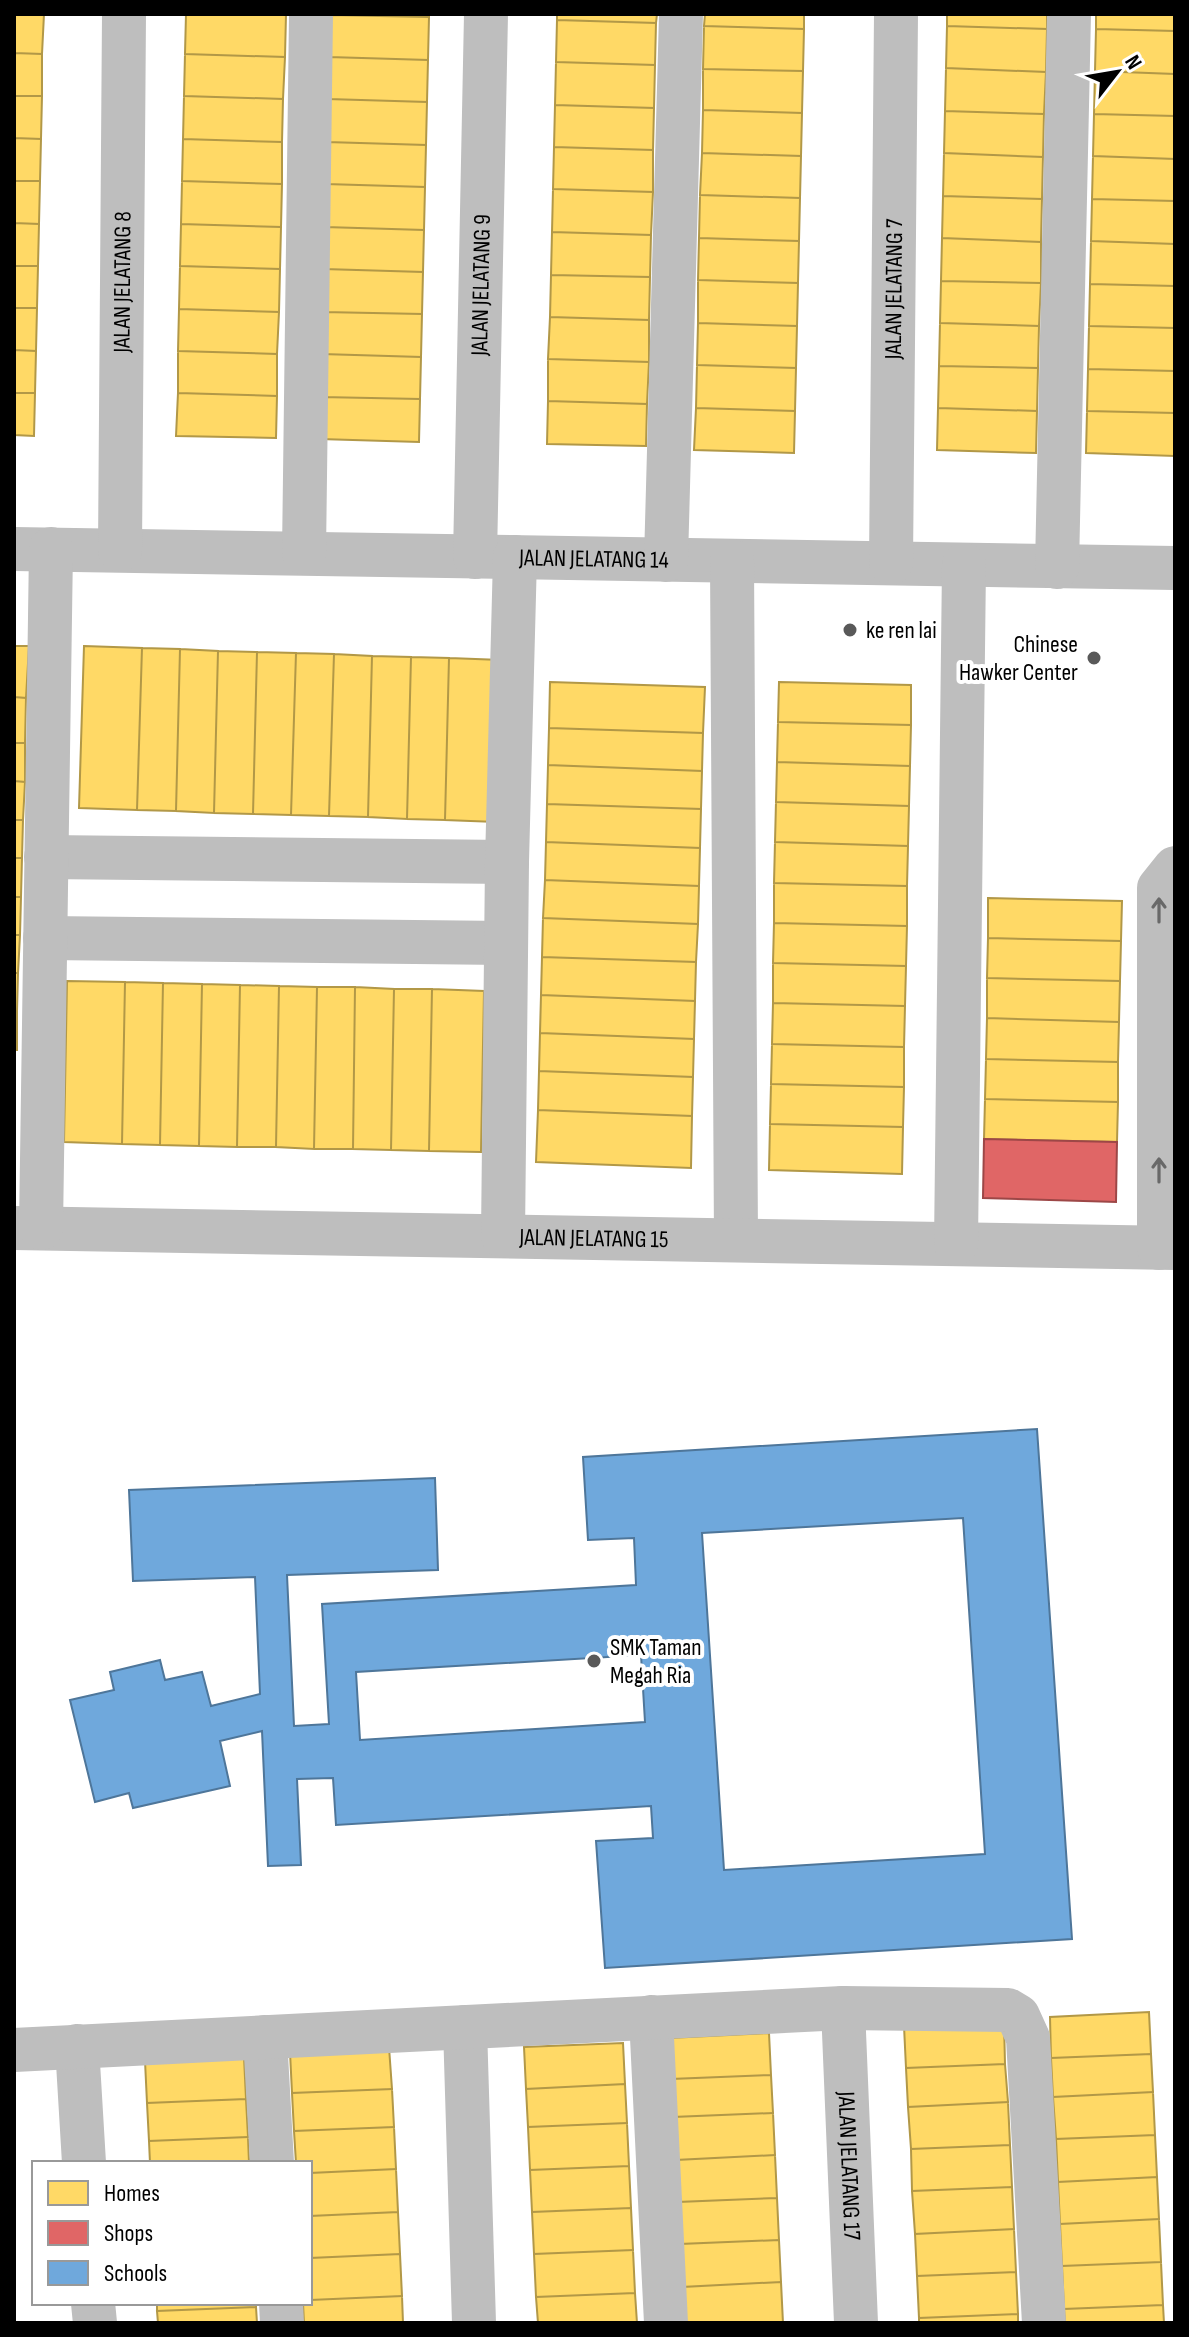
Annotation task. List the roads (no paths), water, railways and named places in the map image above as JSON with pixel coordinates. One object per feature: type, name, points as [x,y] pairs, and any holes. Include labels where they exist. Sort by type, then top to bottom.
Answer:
[{"type":"street","name":"JALAN JELATANG 8","points":[[120,550],[124,14]]},
{"type":"street","points":[[304,553],[311,14]]},
{"type":"street","name":"JALAN JELATANG 9","points":[[486,14],[495,557],[507,862],[503,1236]]},
{"type":"street","points":[[666,560],[681,14]]},
{"type":"street","name":"JALAN JELATANG 7","points":[[891,563],[896,14]]},
{"type":"street","points":[[1057,567],[1069,14]]},
{"type":"street","name":"JALAN JELATANG 14","points":[[32,549],[1175,568]]},
{"type":"street","points":[[28,1228],[45,938],[46,857],[32,549]]},
{"type":"street","points":[[732,561],[736,1240]]},
{"type":"street","points":[[956,1244],[964,565]]},
{"type":"street","points":[[46,857],[507,862]]},
{"type":"street","points":[[1167,1248],[1159,888],[1175,868]]},
{"type":"street","points":[[45,938],[506,943]]},
{"type":"street","name":"JALAN JELATANG 15","points":[[28,1228],[1167,1248]]},
{"type":"street","points":[[14,2050],[843,2008],[997,2008],[1018,2016],[1025,2026],[1044,2323]]},
{"type":"street","name":"JALAN JELATANG 17","points":[[843,2008],[856,2323]]},
{"type":"street","points":[[651,2017],[666,2323]]},
{"type":"street","points":[[465,2027],[474,2323]]},
{"type":"street","points":[[265,2037],[272,2161]]},
{"type":"street","points":[[77,2046],[84,2161]]},
{"type":"place","name":"ke ren lai","points":[[850,630]]},
{"type":"place","name":"Chinese Hawker Center","points":[[1094,658]]},
{"type":"place","name":"SMK Taman Megah Ria","points":[[594,1661]]}]
